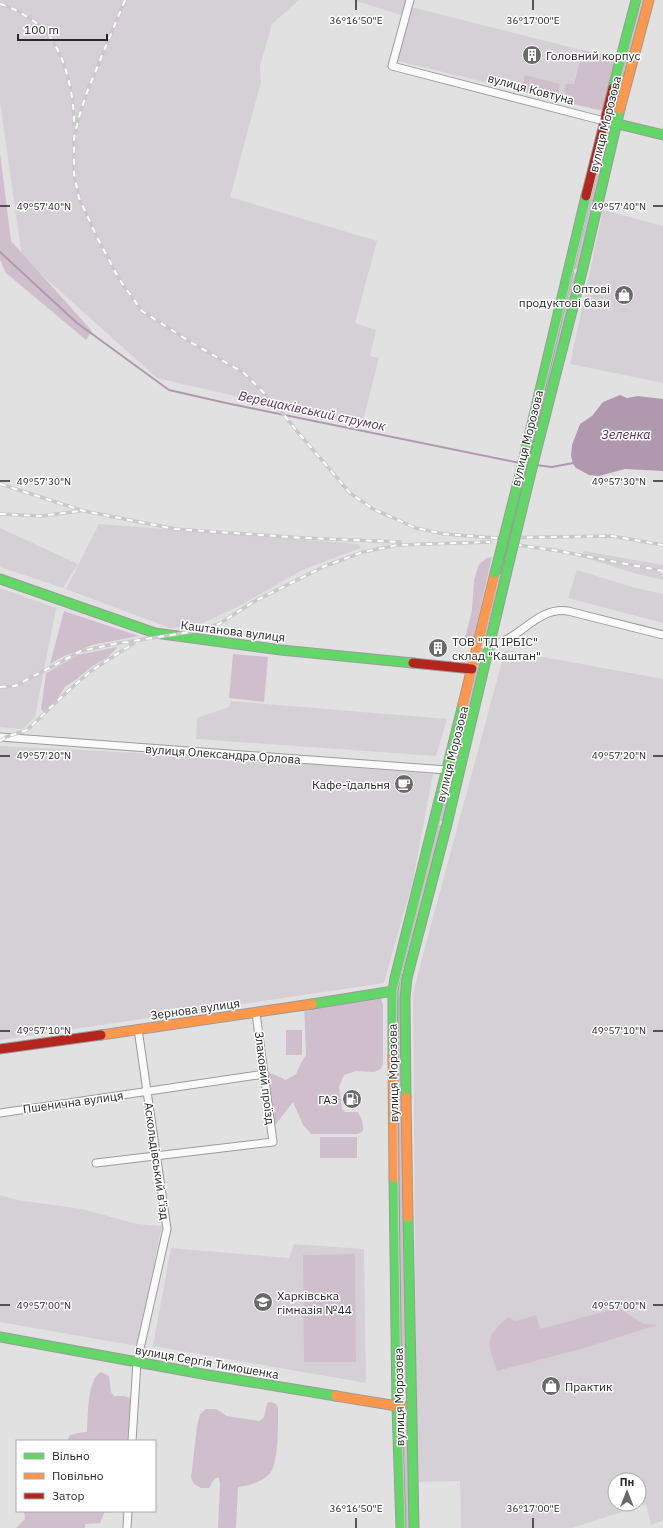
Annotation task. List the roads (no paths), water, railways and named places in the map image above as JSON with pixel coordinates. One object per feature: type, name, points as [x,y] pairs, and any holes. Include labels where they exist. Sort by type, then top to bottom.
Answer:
[{"type":"main road","name":"вулиця Морозова","points":[[401,1528],[397,1406],[393,1118],[393,991],[397,968],[472,669],[604,121],[636,0]]},
{"type":"main road","name":"вулиця Морозова","points":[[414,1528],[405,998],[409,972],[447,824],[533,464],[582,272],[616,124],[649,0]]},
{"type":"main road","name":"вулиця Ковтуна","points":[[604,121],[663,135]]},
{"type":"main road","name":"Каштанова вулиця","points":[[0,579],[155,633],[280,650],[472,669]]},
{"type":"main road","points":[[434,821],[447,824]]},
{"type":"main road","points":[[397,968],[409,972]]},
{"type":"main road","name":"Зернова вулиця","points":[[0,1049],[256,1013],[393,991]]},
{"type":"main road","name":"вулиця Сергія Тимошенка","points":[[0,1336],[68,1350],[397,1406],[411,1402]]},
{"type":"street","name":"вулиця Ковтуна","points":[[410,0],[392,66],[604,121]]},
{"type":"street","points":[[478,644],[490,646],[514,637],[543,614],[558,610],[568,611],[663,635]]},
{"type":"street","name":"вулиця Олександра Орлова","points":[[0,737],[447,770]]},
{"type":"street","name":"Злаковий проїзд","points":[[156,1157],[273,1142],[256,1013]]},
{"type":"street","name":"Аскольдівський в'їзд","points":[[132,1440],[137,1362],[167,1229],[138,1029]]},
{"type":"street","name":"Пшенична вулиця","points":[[0,1113],[265,1074]]},
{"type":"street","points":[[96,1163],[156,1157]]},
{"type":"street","points":[[127,1528],[128,1512]]},
{"type":"water","name":"Зеленка","points":[[620,395],[627,398],[638,396],[663,399],[663,471],[625,469],[599,476],[589,475],[576,468],[573,464],[571,456],[572,445],[580,424],[592,416],[603,402]]},
{"type":"waterway","name":"Верещаківський струмок","points":[[0,252],[77,323],[169,390],[520,463]]},
{"type":"waterway","name":"Верещаківський струмок","points":[[536,465],[552,467],[573,463]]},
{"type":"tram line","points":[[405,1528],[401,1394],[396,1052],[397,990],[453,768],[609,122],[642,0]]},
{"type":"railway","points":[[125,0],[87,92],[79,117],[74,138],[74,174],[79,198],[98,239],[119,279],[142,311],[192,343],[244,373],[276,405],[350,493],[373,509],[416,528],[444,534],[496,538],[612,536],[663,545]]},
{"type":"railway","points":[[0,4],[16,10],[36,23],[49,35],[56,46],[62,59],[70,86],[74,112],[74,124]]},
{"type":"railway","points":[[0,484],[84,511],[175,529],[304,538],[400,542]]},
{"type":"railway","points":[[0,514],[41,516],[80,511]]},
{"type":"railway","points":[[0,687],[15,686],[81,651],[114,644],[196,631],[219,624],[253,602],[325,566],[363,552],[398,545],[490,542]]},
{"type":"railway","points":[[504,543],[559,551],[663,571]]},
{"type":"railway","points":[[0,741],[6,737],[27,730],[91,671],[134,643]]},
{"type":"place","name":"Головний корпус","points":[[532,55]]},
{"type":"place","name":"Оптові продуктові бази","points":[[624,295]]},
{"type":"place","name":"ТОВ \"ТД ІРБІС\" склад \"Каштан\"","points":[[438,648]]},
{"type":"place","name":"Кафе-їдальня","points":[[404,784]]},
{"type":"place","name":"ГАЗ","points":[[352,1099]]},
{"type":"place","name":"Харківська гімназія №44","points":[[263,1302]]},
{"type":"place","name":"Практик","points":[[551,1386]]}]
